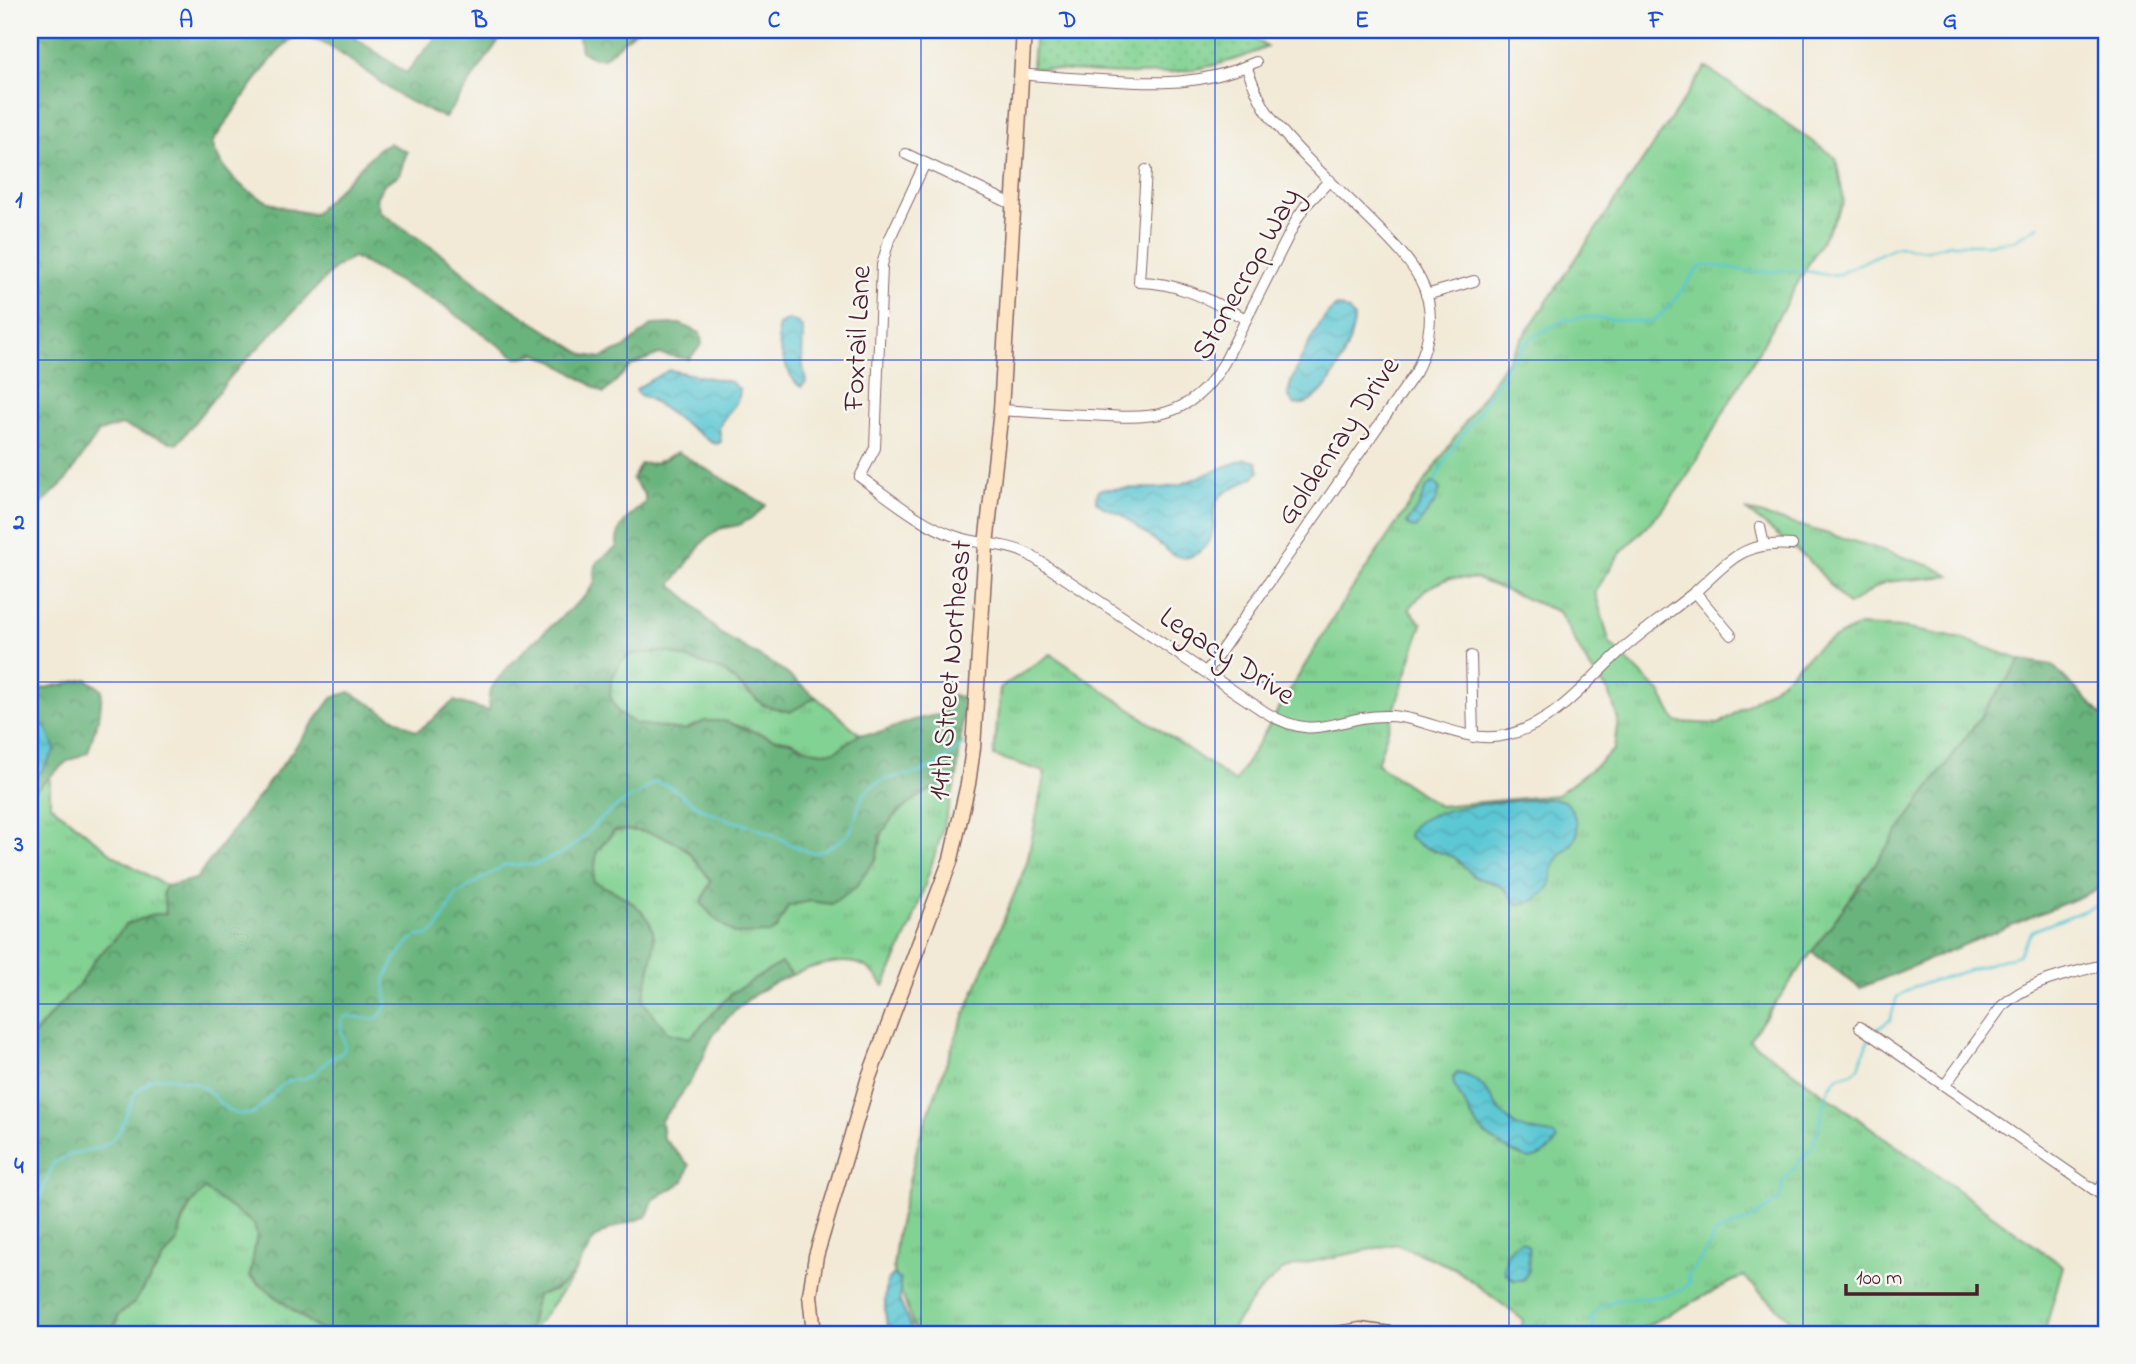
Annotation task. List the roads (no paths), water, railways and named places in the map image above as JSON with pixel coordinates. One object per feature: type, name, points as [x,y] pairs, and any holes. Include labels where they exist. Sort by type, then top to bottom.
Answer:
[{"type":"street","name":"14th Street Northeast","points":[[814,1334],[810,1295],[816,1256],[869,1077],[951,859],[973,748],[986,545],[1001,410],[1024,30]]},
{"type":"street","name":"Goldenray Drive","points":[[1020,74],[1140,82],[1184,82],[1221,75],[1251,64],[1257,95],[1271,118],[1412,263],[1426,295],[1429,332],[1416,372],[1207,671]]},
{"type":"street","points":[[906,154],[1012,204]]},
{"type":"street","name":"Foxtail Lane","points":[[860,477],[876,448],[881,265],[889,240],[925,163]]},
{"type":"street","points":[[1146,170],[1139,282],[1177,286],[1246,319]]},
{"type":"street","name":"Stonecrop Way","points":[[1001,410],[1136,418],[1173,411],[1197,396],[1217,376],[1298,217],[1330,180]]},
{"type":"street","points":[[1426,295],[1474,281]]},
{"type":"street","name":"Legacy Drive","points":[[860,477],[937,528],[958,538],[986,545],[1010,547],[1030,555],[1265,712],[1297,727],[1312,729],[1368,718],[1395,716],[1460,735],[1506,735],[1547,719],[1571,700],[1622,649],[1695,592],[1729,560],[1764,545],[1792,545]]},
{"type":"street","points":[[1760,527],[1764,545]]},
{"type":"street","points":[[1695,592],[1731,635]]},
{"type":"street","points":[[1471,656],[1473,737]]},
{"type":"street","points":[[1945,1085],[2001,1006],[2013,996],[2040,982],[2106,964]]},
{"type":"street","points":[[1860,1027],[2102,1195],[2106,1180]]},
{"type":"street","points":[[1337,1334],[1360,1330],[1391,1334]]},
{"type":"water","points":[[1338,306],[1348,310],[1354,318],[1343,358],[1326,387],[1316,397],[1305,404],[1294,404],[1288,395],[1300,361],[1324,319]]},
{"type":"water","points":[[788,320],[798,323],[803,329],[802,362],[806,382],[801,387],[787,368],[778,339],[779,325]]},
{"type":"water","points":[[669,370],[731,382],[740,390],[738,400],[720,425],[721,442],[711,442],[648,398],[639,395],[636,390]]},
{"type":"water","points":[[1245,459],[1257,462],[1259,472],[1218,499],[1209,540],[1199,552],[1186,557],[1172,554],[1121,514],[1096,501],[1097,492],[1101,489],[1162,488],[1179,485]]},
{"type":"water","points":[[1434,482],[1440,489],[1436,501],[1416,528],[1410,527],[1408,521],[1418,508],[1425,490]]},
{"type":"water","points":[[30,720],[46,726],[55,750],[41,772],[30,774]]},
{"type":"water","points":[[1550,799],[1563,801],[1570,807],[1576,822],[1576,838],[1553,867],[1549,887],[1536,899],[1525,903],[1515,903],[1499,885],[1475,877],[1454,857],[1421,846],[1408,836],[1415,825],[1448,810]]},
{"type":"water","points":[[1457,1073],[1477,1081],[1512,1123],[1554,1135],[1557,1140],[1555,1143],[1541,1155],[1529,1159],[1500,1146],[1483,1131],[1469,1112],[1454,1085],[1453,1078]]},
{"type":"water","points":[[1522,1241],[1528,1246],[1529,1270],[1523,1280],[1513,1280],[1505,1272],[1505,1262],[1510,1249]]},
{"type":"water","points":[[894,1274],[900,1280],[900,1302],[911,1327],[907,1334],[892,1334],[887,1322],[887,1281]]},
{"type":"waterway","points":[[1434,482],[1449,454],[1511,360],[1530,339],[1562,321],[1584,317],[1653,321],[1668,308],[1698,269],[1705,265],[1756,272],[1799,270],[1827,275],[1839,274],[1890,249],[1901,247],[1927,250],[1951,244],[2012,241],[2039,226]]},
{"type":"waterway","points":[[30,1210],[39,1200],[53,1163],[111,1141],[119,1132],[136,1092],[152,1079],[172,1078],[193,1082],[204,1088],[230,1112],[244,1114],[255,1113],[282,1085],[314,1074],[332,1057],[344,1051],[341,1026],[343,1018],[379,1017],[387,1005],[385,980],[395,959],[417,936],[429,935],[436,930],[457,894],[505,865],[533,865],[560,854],[581,840],[597,822],[617,806],[654,782],[675,790],[706,811],[775,835],[814,853],[831,847],[851,831],[861,799],[873,785],[923,771],[968,741]]},
{"type":"waterway","points":[[1874,1032],[1890,1020],[1897,997],[1913,987],[2018,955],[2032,931],[2106,902]]},
{"type":"waterway","points":[[1592,1334],[1594,1326],[1591,1320],[1597,1309],[1620,1300],[1665,1296],[1678,1291],[1689,1283],[1688,1276],[1708,1248],[1714,1234],[1753,1218],[1780,1200],[1783,1181],[1813,1146],[1829,1088],[1838,1077],[1859,1067],[1869,1037]]}]
